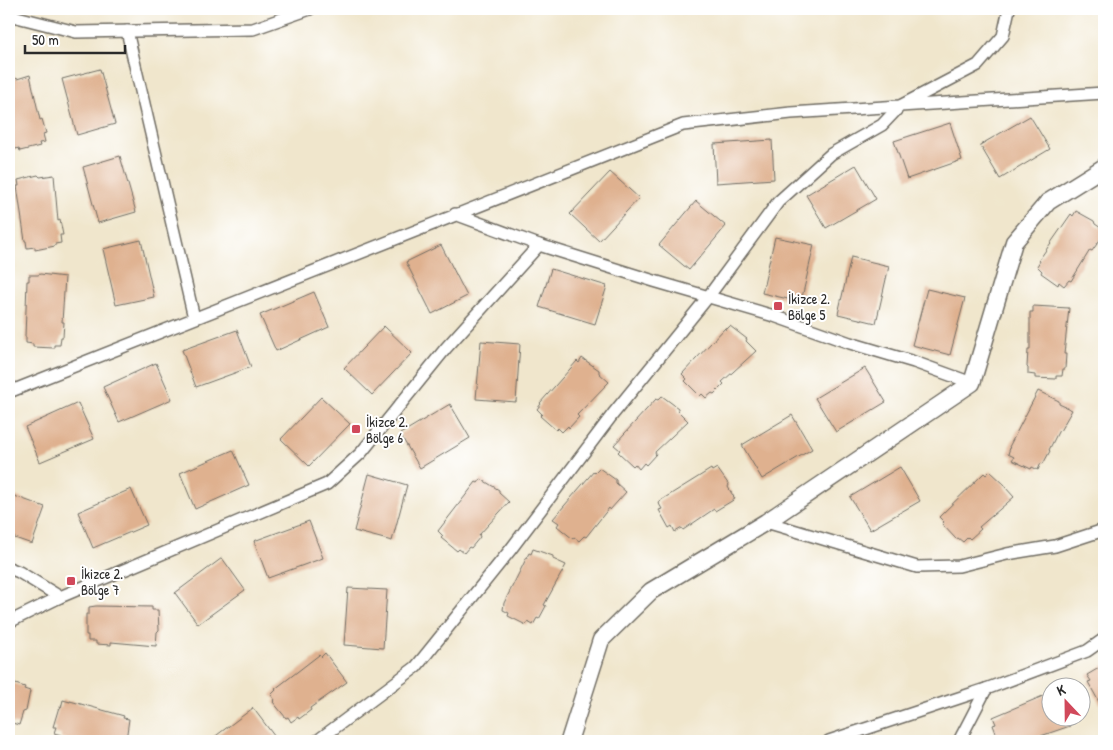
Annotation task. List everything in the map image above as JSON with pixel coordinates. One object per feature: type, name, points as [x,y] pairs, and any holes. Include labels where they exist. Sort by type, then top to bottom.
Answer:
[{"type":"street","points":[[9,15],[76,32],[253,29],[310,9]]},
{"type":"street","points":[[317,741],[416,667],[511,549],[613,414],[708,298],[778,202],[831,154],[882,125],[900,106],[978,65],[1003,36],[1009,9]]},
{"type":"street","points":[[127,31],[194,318]]},
{"type":"street","points":[[9,392],[683,125],[791,113],[1104,93]]},
{"type":"street","points":[[569,741],[601,640],[651,591],[766,522],[972,383],[1014,242],[1048,202],[1104,167]]},
{"type":"street","points":[[455,214],[540,245],[708,298],[774,316],[972,383]]},
{"type":"street","points":[[9,622],[60,597],[326,484],[361,454],[446,348],[540,245]]},
{"type":"street","points":[[766,522],[917,567],[959,566],[1007,554],[1055,546],[1104,530]]},
{"type":"street","points":[[9,568],[60,597]]},
{"type":"street","points":[[830,741],[986,689],[1087,651],[1104,639]]},
{"type":"street","points":[[959,741],[986,689]]},
{"type":"building","points":[[100,69],[115,124],[77,135],[62,79]]},
{"type":"building","points":[[9,73],[17,79],[30,75],[40,120],[42,119],[46,133],[43,134],[45,142],[39,143],[40,146],[20,151],[19,148],[12,150],[9,144]]},
{"type":"building","points":[[1030,116],[1050,149],[1000,179],[980,145]]},
{"type":"building","points":[[950,123],[962,160],[907,179],[894,141]]},
{"type":"building","points":[[772,140],[774,179],[716,183],[714,144]]},
{"type":"building","points":[[120,156],[136,212],[98,223],[83,167]]},
{"type":"building","points":[[856,165],[876,199],[826,228],[806,195]]},
{"type":"building","points":[[610,172],[639,198],[599,241],[570,214]]},
{"type":"building","points":[[38,175],[40,177],[54,175],[58,221],[60,220],[63,235],[60,235],[61,243],[35,250],[35,247],[27,248],[25,241],[17,186],[19,186],[18,180]]},
{"type":"building","points":[[696,201],[726,226],[689,270],[659,245]]},
{"type":"building","points":[[1076,211],[1094,221],[1095,224],[1104,230],[1104,234],[1092,251],[1090,250],[1071,281],[1069,280],[1064,286],[1059,282],[1058,285],[1041,273],[1042,271],[1037,266],[1039,260],[1071,214],[1073,216]]},
{"type":"building","points":[[775,237],[814,245],[801,302],[762,293]]},
{"type":"building","points":[[141,240],[154,297],[116,305],[103,249]]},
{"type":"building","points":[[441,245],[467,296],[432,314],[406,262]]},
{"type":"building","points":[[851,257],[889,266],[876,323],[838,314]]},
{"type":"building","points":[[551,269],[607,286],[595,324],[539,307]]},
{"type":"building","points":[[40,274],[65,277],[63,337],[61,337],[60,345],[54,345],[54,348],[33,347],[33,344],[26,343],[27,281],[29,281],[29,275]]},
{"type":"building","points":[[927,289],[965,298],[950,355],[912,345]]},
{"type":"building","points":[[314,292],[329,327],[276,351],[260,315]]},
{"type":"building","points":[[1033,306],[1069,308],[1064,354],[1066,354],[1065,369],[1063,369],[1062,376],[1056,376],[1056,379],[1035,378],[1035,375],[1028,374],[1030,312],[1033,312]]},
{"type":"building","points":[[384,326],[412,353],[372,395],[344,368]]},
{"type":"building","points":[[730,326],[747,339],[746,341],[756,351],[722,382],[724,384],[714,394],[712,393],[706,398],[702,394],[700,396],[685,381],[687,379],[682,374],[725,328],[726,330]]},
{"type":"building","points":[[237,330],[251,367],[196,387],[182,350]]},
{"type":"building","points":[[481,341],[520,344],[516,402],[476,399]]},
{"type":"building","points":[[582,358],[599,370],[599,373],[609,382],[577,415],[579,417],[569,428],[568,426],[562,432],[558,428],[556,430],[540,416],[542,414],[537,409],[540,403],[577,361],[579,363]]},
{"type":"building","points":[[156,363],[172,399],[119,422],[103,387]]},
{"type":"building","points":[[865,368],[886,402],[836,432],[815,398]]},
{"type":"building","points":[[1038,391],[1059,401],[1059,404],[1072,410],[1038,470],[1032,467],[1031,469],[1012,460],[1014,457],[1008,454],[1009,447]]},
{"type":"building","points":[[662,396],[678,408],[678,411],[688,421],[655,452],[656,454],[646,465],[644,463],[639,469],[618,452],[620,450],[614,445],[656,399],[658,400]]},
{"type":"building","points":[[321,397],[350,424],[309,466],[281,439]]},
{"type":"building","points":[[78,403],[94,439],[40,462],[25,427]]},
{"type":"building","points":[[450,404],[470,438],[420,468],[400,434]]},
{"type":"building","points":[[792,415],[812,449],[762,479],[742,445]]},
{"type":"building","points":[[233,450],[249,485],[195,509],[180,473]]},
{"type":"building","points":[[900,467],[920,501],[870,530],[850,497]]},
{"type":"building","points":[[599,468],[616,480],[616,483],[626,492],[610,510],[609,508],[586,537],[584,536],[579,541],[574,537],[573,539],[557,526],[559,523],[553,519],[594,471]]},
{"type":"building","points":[[717,468],[729,485],[728,487],[735,499],[715,511],[714,509],[683,530],[682,528],[675,532],[672,526],[669,528],[659,510],[662,509],[658,502],[711,469],[712,471]]},
{"type":"building","points":[[990,471],[1005,485],[1014,497],[979,527],[981,529],[970,539],[968,537],[963,542],[958,538],[956,539],[942,524],[944,522],[939,517],[984,473],[986,475]]},
{"type":"building","points":[[369,474],[407,485],[392,541],[354,531]]},
{"type":"building","points":[[481,479],[499,490],[499,493],[509,502],[479,535],[480,537],[471,548],[469,547],[464,553],[459,549],[457,551],[441,538],[443,536],[438,531],[476,482],[478,483]]},
{"type":"building","points":[[131,489],[147,525],[93,548],[78,512]]},
{"type":"building","points":[[9,494],[45,507],[32,544],[9,536]]},
{"type":"building","points":[[309,521],[323,558],[268,578],[254,541]]},
{"type":"building","points":[[533,549],[553,556],[553,559],[566,565],[544,605],[546,606],[539,619],[537,618],[533,625],[528,622],[526,625],[508,616],[509,613],[503,610],[504,603],[529,553],[531,554]]},
{"type":"building","points":[[222,558],[245,590],[198,624],[175,593]]},
{"type":"building","points":[[348,588],[387,590],[383,648],[344,645]]},
{"type":"building","points":[[89,607],[152,607],[152,610],[158,610],[159,630],[157,632],[156,646],[111,642],[111,645],[96,644],[96,641],[88,641],[88,635],[86,635],[86,614],[89,614]]},
{"type":"building","points":[[325,653],[347,682],[310,708],[311,710],[299,719],[298,717],[291,722],[273,702],[275,700],[271,695],[275,689],[319,655],[321,657]]},
{"type":"building","points":[[1104,665],[1104,711],[1090,686],[1091,681],[1087,675]]},
{"type":"building","points":[[9,682],[25,687],[24,689],[30,691],[26,711],[23,712],[19,725],[9,722]]},
{"type":"building","points":[[1040,697],[1040,728],[1064,728],[1026,741],[999,741],[993,725],[996,724],[993,717]]},
{"type":"building","points":[[63,700],[129,719],[126,740],[73,741],[61,738],[61,735],[54,733],[56,727],[53,727]]},
{"type":"building","points":[[253,708],[278,741],[209,741]]},
{"type":"place","name":"İkizce 2. Bölge 5","points":[[778,306]]},
{"type":"place","name":"İkizce 2. Bölge 6","points":[[356,429]]},
{"type":"place","name":"İkizce 2. Bölge 7","points":[[71,581]]}]
